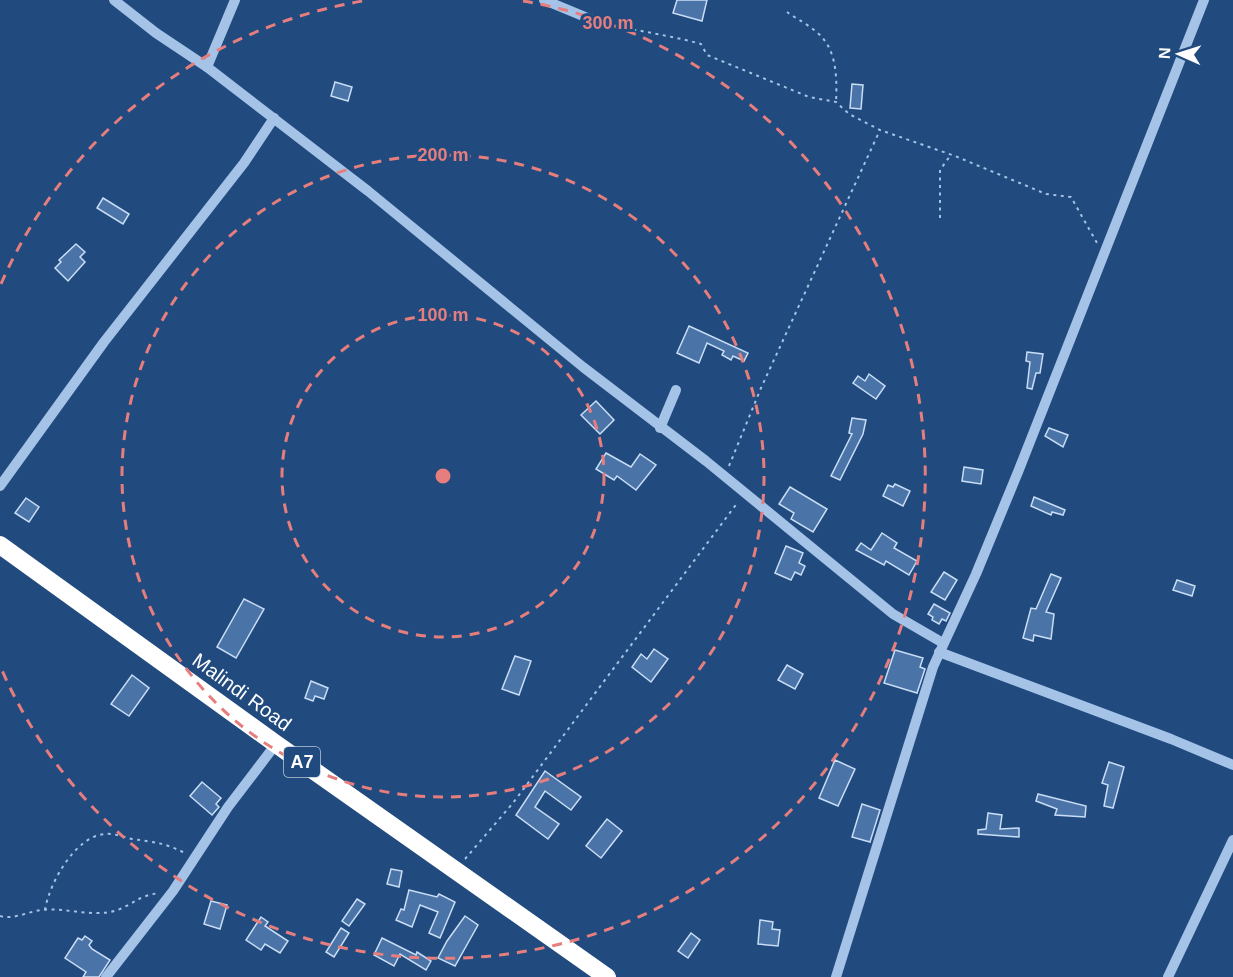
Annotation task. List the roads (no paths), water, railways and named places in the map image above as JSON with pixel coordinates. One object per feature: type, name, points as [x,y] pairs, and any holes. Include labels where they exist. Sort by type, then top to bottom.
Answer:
[{"type":"highway","name":"Malindi Road","points":[[0,545],[276,744],[607,977]]},
{"type":"street","points":[[114,0],[274,118],[660,428],[725,477],[893,614],[941,648],[1233,765]]},
{"type":"street","points":[[207,67],[235,0]]},
{"type":"street","points":[[544,0],[596,21]]},
{"type":"street","points":[[836,977],[912,726],[941,648],[976,574],[1014,481],[1204,0]]},
{"type":"street","points":[[0,486],[104,342],[244,163],[274,118]]},
{"type":"street","points":[[660,428],[676,390]]},
{"type":"street","points":[[106,977],[173,891],[228,807],[276,744]]},
{"type":"street","points":[[1168,977],[1233,840]]}]
